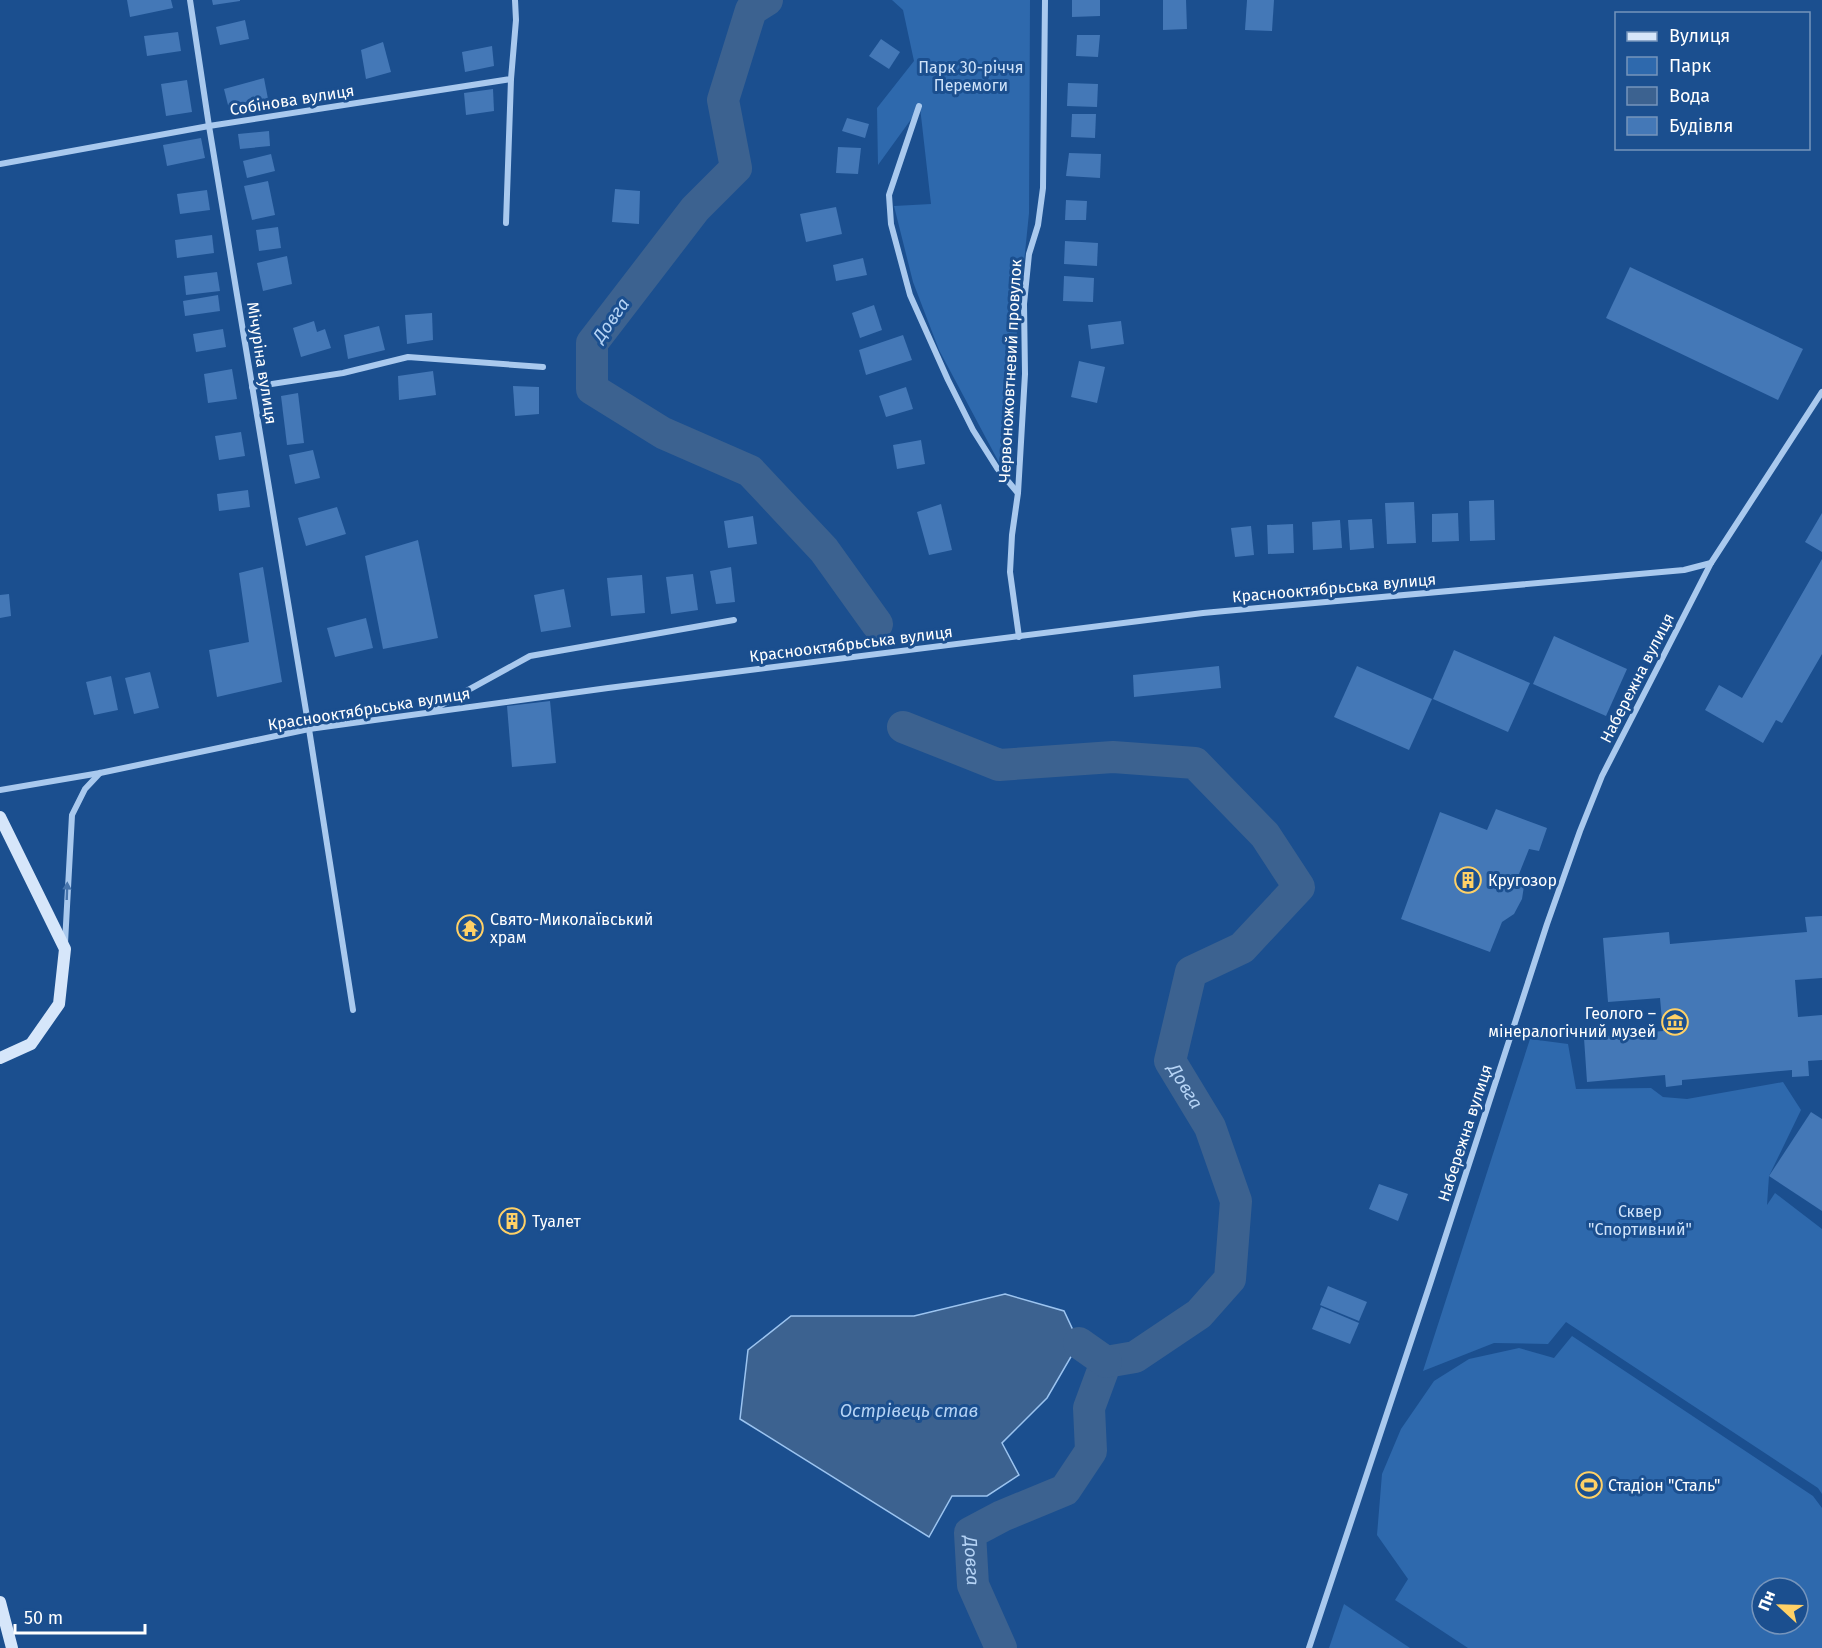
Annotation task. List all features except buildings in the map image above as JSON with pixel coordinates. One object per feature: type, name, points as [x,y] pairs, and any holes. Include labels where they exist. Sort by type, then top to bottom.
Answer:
[{"type":"street","name":"Мічуріна вулиця","points":[[190,0],[208,126],[309,729],[353,1010]]},
{"type":"street","points":[[506,223],[511,79],[516,20],[515,0]]},
{"type":"street","name":"Червоножовтневий провулок","points":[[1019,637],[1010,572],[1018,493],[1025,374],[1024,304],[1029,254],[1038,225],[1043,188],[1045,0]]},
{"type":"street","name":"Собінова вулиця","points":[[0,164],[208,126],[511,79]]},
{"type":"street","name":"Червоножовтневий провулок","points":[[919,106],[889,195],[891,224],[910,295],[948,380],[973,430],[997,468],[1018,493]]},
{"type":"street","points":[[252,387],[343,373],[408,357],[543,367]]},
{"type":"street","name":"Набережна вулиця","points":[[1309,1648],[1547,924],[1602,776],[1711,563],[1822,392]]},
{"type":"street","name":"Краснооктябрьська вулиця","points":[[0,790],[100,773],[309,729],[608,688],[1203,613],[1684,570],[1711,563]]},
{"type":"street","points":[[427,713],[530,656],[734,620]]},
{"type":"street","points":[[0,1058],[31,1044],[59,1004],[65,949],[72,815],[85,789],[100,773]]},
{"type":"street","points":[[0,817],[65,949]]},
{"type":"street","points":[[0,1602],[12,1648]]},
{"type":"green space","name":"Парк 30-річчя Перемоги","points":[[892,0],[1030,0],[1029,213],[1003,470],[939,350],[913,282],[894,206],[931,204],[920,107],[878,165],[877,108],[914,61],[903,10]]},
{"type":"green space","name":"Сквер \"Спортивний\"","points":[[1530,1039],[1568,1044],[1576,1089],[1651,1088],[1663,1097],[1687,1099],[1783,1082],[1801,1110],[1769,1176],[1767,1205],[1775,1193],[1822,1229],[1822,1494],[1818,1488],[1566,1322],[1548,1344],[1494,1343],[1423,1371]]},
{"type":"green space","name":"Стадіон \"Сталь\"","points":[[1572,1336],[1813,1496],[1822,1508],[1822,1648],[1468,1648],[1395,1600],[1408,1579],[1377,1535],[1382,1474],[1401,1429],[1434,1381],[1469,1359],[1519,1348],[1554,1358]]},
{"type":"green space","points":[[1344,1604],[1410,1648],[1329,1648]]},
{"type":"water","name":"Острівець став","points":[[1005,1294],[1064,1311],[1079,1343],[1047,1398],[1002,1443],[1019,1475],[987,1496],[952,1496],[929,1537],[740,1419],[748,1350],[791,1316],[914,1316]]},
{"type":"waterway","name":"Довга","points":[[767,0],[751,10],[723,100],[736,168],[695,209],[592,343],[592,389],[663,433],[750,471],[824,550],[877,624]]},
{"type":"waterway","name":"Довга","points":[[903,727],[999,765],[1113,757],[1195,763],[1265,835],[1299,887],[1242,948],[1191,972],[1170,1061],[1210,1127],[1236,1201],[1230,1279],[1199,1314],[1135,1357],[1106,1362],[1089,1408],[1091,1451],[1065,1490],[1002,1516],[970,1533],[973,1585],[1001,1648]]},
{"type":"waterway","points":[[1079,1343],[1106,1362]]},
{"type":"place","name":"Кругозор","points":[[1468,880]]},
{"type":"place","name":"Свято-Миколаївський храм","points":[[470,928]]},
{"type":"place","name":"Геолого – мінералогічний музей","points":[[1675,1022]]},
{"type":"place","name":"Туалет","points":[[512,1221]]},
{"type":"place","name":"Стадіон \"Сталь\"","points":[[1589,1485]]}]
